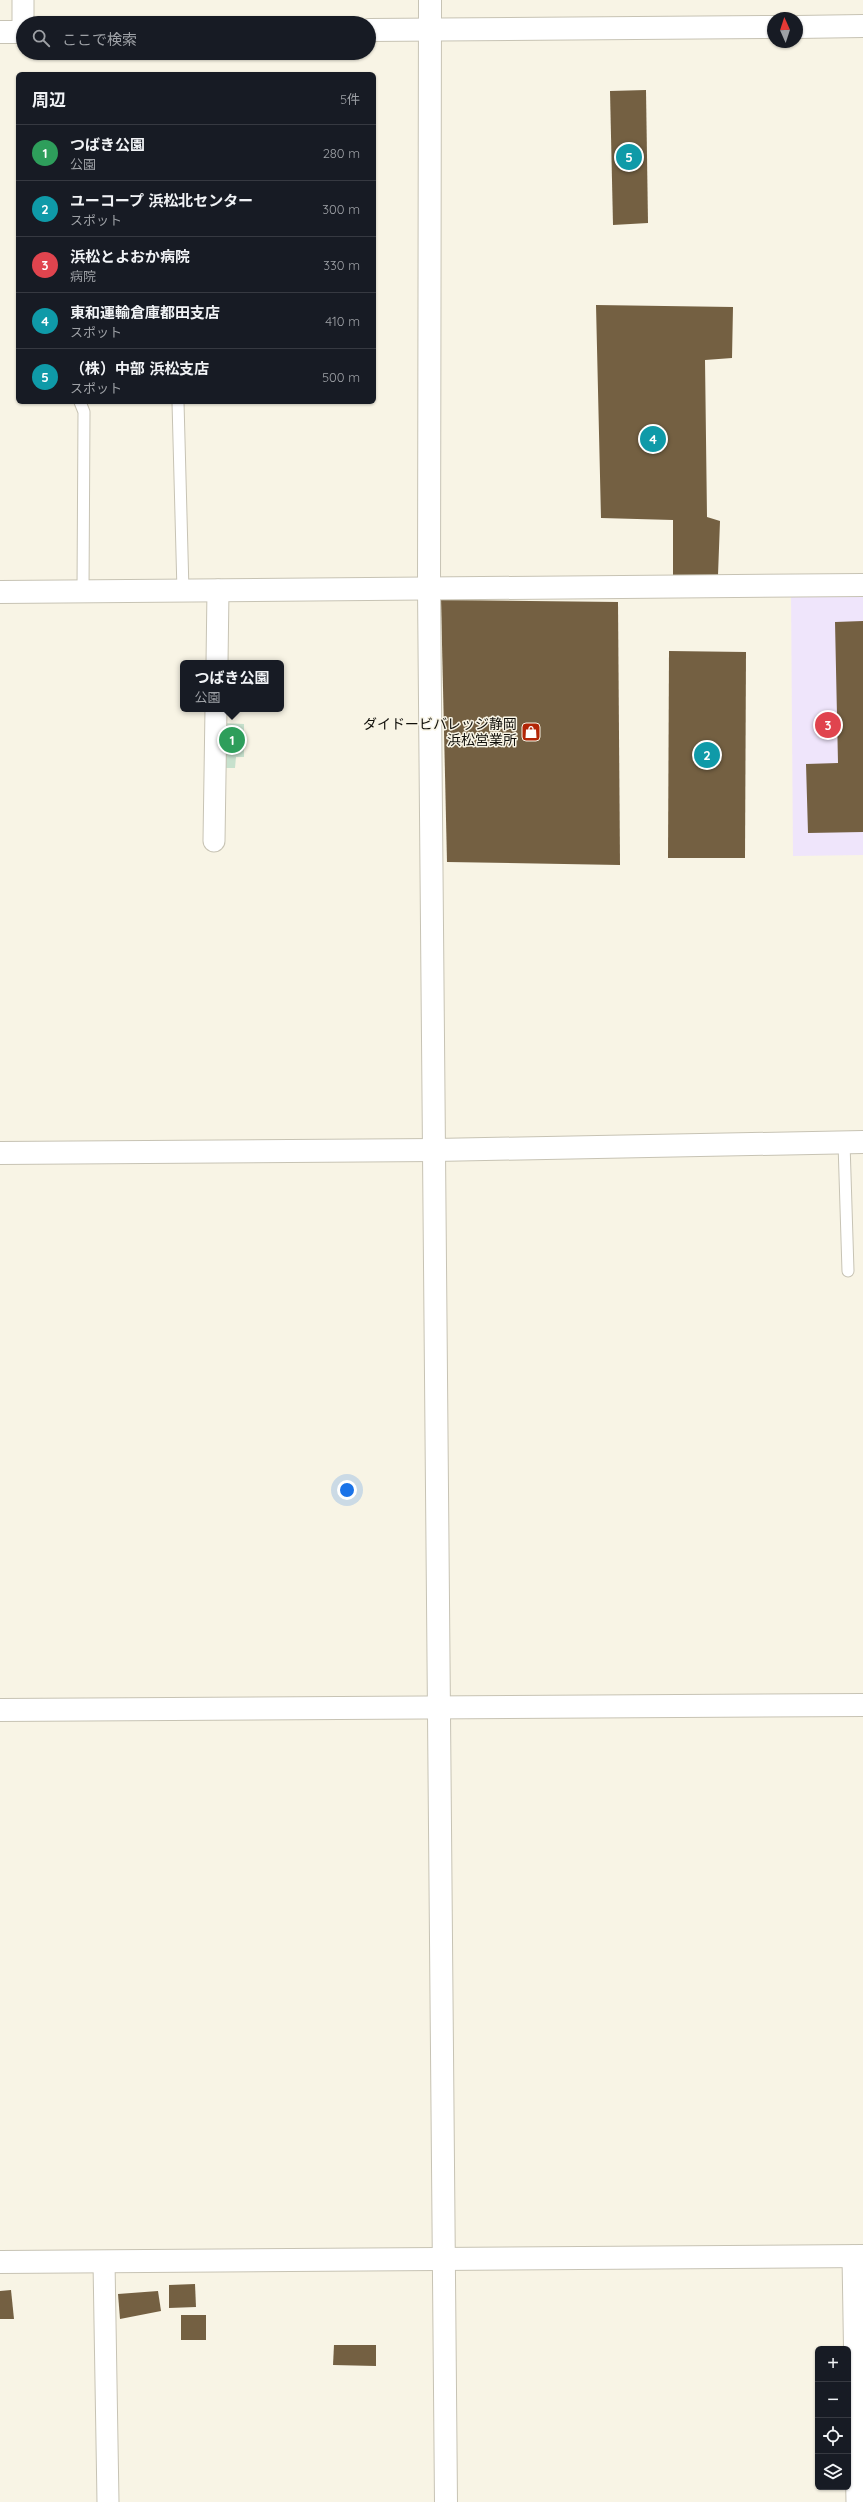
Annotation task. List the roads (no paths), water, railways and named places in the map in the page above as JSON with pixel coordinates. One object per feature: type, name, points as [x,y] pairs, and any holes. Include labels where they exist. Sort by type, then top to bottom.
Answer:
[{"type":"street","points":[[23,0],[23,16]]},
{"type":"street","points":[[430,0],[429,589],[446,2502]]},
{"type":"street","points":[[803,27],[863,26]]},
{"type":"street","points":[[376,30],[767,27]]},
{"type":"street","points":[[0,32],[16,32]]},
{"type":"street","points":[[0,592],[863,585]]},
{"type":"street","points":[[217,660],[218,590]]},
{"type":"street","points":[[214,841],[216,712]]},
{"type":"street","points":[[0,1154],[435,1150],[853,1143]]},
{"type":"street","points":[[0,1710],[863,1705]]},
{"type":"street","points":[[0,2262],[858,2256],[858,2502]]},
{"type":"street","points":[[104,2262],[108,2502]]},
{"type":"lane","points":[[81,404],[84,412],[84,591]]},
{"type":"lane","points":[[178,404],[183,590]]},
{"type":"lane","points":[[848,1271],[853,1143]]},
{"type":"place","name":"（株）中部 浜松支店","points":[[629,157]]},
{"type":"place","name":"東和運輸倉庫都田支店","points":[[653,439]]},
{"type":"place","name":"浜松とよおか病院","points":[[828,725]]},
{"type":"place","name":"ダイドービバレッジ静岡 浜松営業所","points":[[531,732]]},
{"type":"place","name":"つばき公園","points":[[232,740]]},
{"type":"place","name":"ユーコープ 浜松北センター","points":[[707,755]]}]
